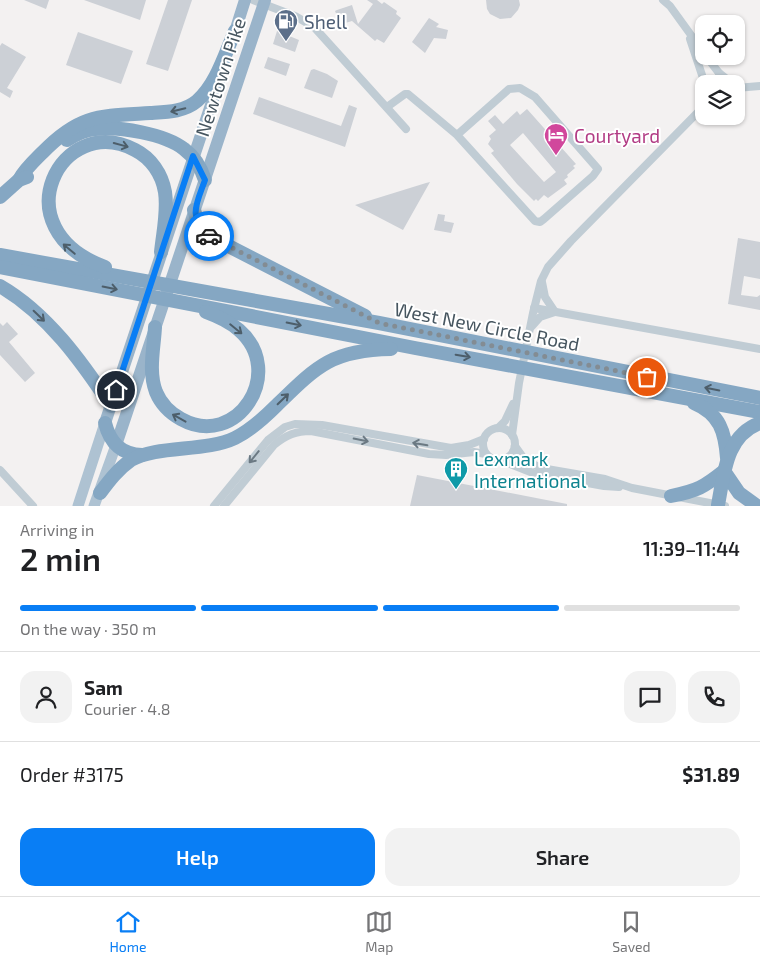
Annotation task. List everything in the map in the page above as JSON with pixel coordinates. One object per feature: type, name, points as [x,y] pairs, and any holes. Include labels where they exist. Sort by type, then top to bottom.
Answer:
[{"type":"highway","name":"Newtown Pike","points":[[105,423],[245,0]]},
{"type":"highway","name":"Newtown Pike","points":[[116,445],[205,180],[261,1]]},
{"type":"highway","points":[[0,197],[19,180],[24,171],[54,140],[70,128],[87,120],[110,115],[178,111],[192,106],[210,86],[236,31]]},
{"type":"highway","points":[[19,180],[27,177],[69,139],[82,132],[111,128],[160,137],[174,142],[193,156],[205,180]]},
{"type":"highway","points":[[145,282],[89,262],[71,251],[57,236],[47,210],[48,191],[53,175],[65,159],[81,148],[110,143],[132,148],[148,159],[161,179],[165,196],[166,216],[161,252]]},
{"type":"highway","points":[[194,210],[198,223],[207,235],[379,323]]},
{"type":"highway","name":"West New Circle Road","points":[[0,255],[379,323],[760,398]]},
{"type":"highway","name":"West New Circle Road","points":[[0,267],[177,300],[415,348],[760,412]]},
{"type":"highway","points":[[0,286],[19,299],[45,322],[90,374],[111,406]]},
{"type":"highway","points":[[155,327],[153,378],[156,390],[166,408],[185,421],[209,426],[221,424],[244,409],[256,389],[259,378],[259,367],[252,345],[229,323],[177,300]]},
{"type":"highway","points":[[97,500],[123,466],[137,457],[222,442],[238,436],[261,420],[306,376],[327,361],[360,350],[415,348]]},
{"type":"highway","points":[[677,396],[703,407],[716,419],[723,431],[726,465],[722,505]]},
{"type":"highway","points":[[105,423],[107,432],[116,445],[129,454],[146,455]]},
{"type":"highway","points":[[671,496],[704,487],[726,465],[733,445],[742,434],[751,426],[760,423]]},
{"type":"highway","points":[[723,431],[742,434]]},
{"type":"highway","points":[[726,465],[739,493],[757,506]]},
{"type":"main road","name":"Newtown Pike","points":[[78,506],[105,423]]},
{"type":"main road","name":"Newtown Pike","points":[[97,500],[116,445]]},
{"type":"street","points":[[663,0],[670,6],[695,42]]},
{"type":"street","points":[[261,1],[295,16],[314,27],[406,130]]},
{"type":"street","points":[[689,35],[702,75]]},
{"type":"street","points":[[713,65],[722,75]]},
{"type":"street","points":[[745,86],[760,86]]},
{"type":"street","points":[[387,107],[405,94],[408,94],[457,135],[535,221],[540,222],[544,219],[593,176],[598,169],[535,97],[520,88],[509,90],[457,135]]},
{"type":"street","points":[[498,428],[511,411],[541,280],[548,267],[695,114]]},
{"type":"street","points":[[541,280],[545,297],[555,312]]},
{"type":"street","points":[[534,308],[760,349]]},
{"type":"street","points":[[529,335],[535,320],[544,314],[555,312]]},
{"type":"street","points":[[519,382],[512,436],[515,446],[524,460],[541,468],[605,479],[632,488],[722,505]]},
{"type":"street","points":[[214,506],[268,440],[286,427],[295,424],[322,425],[451,448],[469,445],[484,439]]},
{"type":"street","points":[[486,454],[483,444],[490,431],[498,428],[504,429],[512,436]]},
{"type":"street","points":[[224,506],[274,445],[282,438],[296,432],[311,431],[429,454],[446,455],[474,452],[486,454],[492,459],[500,460],[544,476],[604,486],[632,488]]},
{"type":"street","points":[[500,460],[508,457],[515,446]]},
{"type":"street","points":[[0,470],[33,506]]},
{"type":"building","points":[[24,0],[49,0],[46,9]]},
{"type":"building","points":[[84,0],[146,0],[140,20]]},
{"type":"building","points":[[168,0],[192,0],[168,71],[146,64]]},
{"type":"building","points":[[367,0],[377,0],[382,4],[384,2],[397,11],[396,14],[401,18],[384,43],[377,39],[375,41],[352,21],[342,24],[335,11],[352,5],[358,24],[373,4]]},
{"type":"building","points":[[486,0],[519,0],[520,5],[511,18],[500,19],[490,14],[487,9]]},
{"type":"building","points":[[429,18],[439,24],[436,27],[448,30],[446,39],[434,38],[425,53],[412,42]]},
{"type":"building","name":"Shell","points":[[277,31],[299,40],[295,52],[273,44]]},
{"type":"building","points":[[78,32],[133,51],[121,84],[66,65]]},
{"type":"building","points":[[2,43],[26,57],[7,88],[13,91],[10,98],[0,92],[0,46]]},
{"type":"building","points":[[268,57],[290,64],[286,76],[264,68]]},
{"type":"building","points":[[314,69],[338,81],[332,98],[304,88],[311,70]]},
{"type":"building","points":[[259,97],[341,126],[349,105],[357,108],[345,147],[253,114]]},
{"type":"building","name":"Courtyard","points":[[527,109],[576,164],[573,166],[575,168],[564,180],[567,184],[548,198],[544,195],[538,201],[536,199],[534,201],[517,184],[491,153],[494,151],[488,144],[491,139],[489,136],[496,130],[488,121],[495,115],[503,124],[517,111],[520,115]],"holes":[[[523,133],[556,172],[544,182],[510,145]]]},
{"type":"building","points":[[430,182],[403,230],[355,205],[426,183]]},
{"type":"building","points":[[438,214],[445,215],[444,221],[454,223],[451,233],[434,230]]},
{"type":"building","points":[[738,238],[760,242],[760,279],[744,276],[741,295],[757,297],[760,295],[760,310],[728,304]]},
{"type":"building","points":[[7,322],[18,334],[9,342],[35,373],[25,382],[0,355],[0,323],[3,326]]},
{"type":"building","name":"Lexmark International","points":[[417,475],[567,504],[567,506],[410,506]]},
{"type":"way so far","points":[[209,236],[379,323],[647,377]]},
{"type":"place","name":"Shell","points":[[286,42]]},
{"type":"place","name":"Courtyard","points":[[556,156]]},
{"type":"place","name":"Lexmark International","points":[[456,490]]},
{"type":"route","points":[[116,390],[193,156],[202,170],[205,180],[194,210],[198,223],[209,236]]}]
